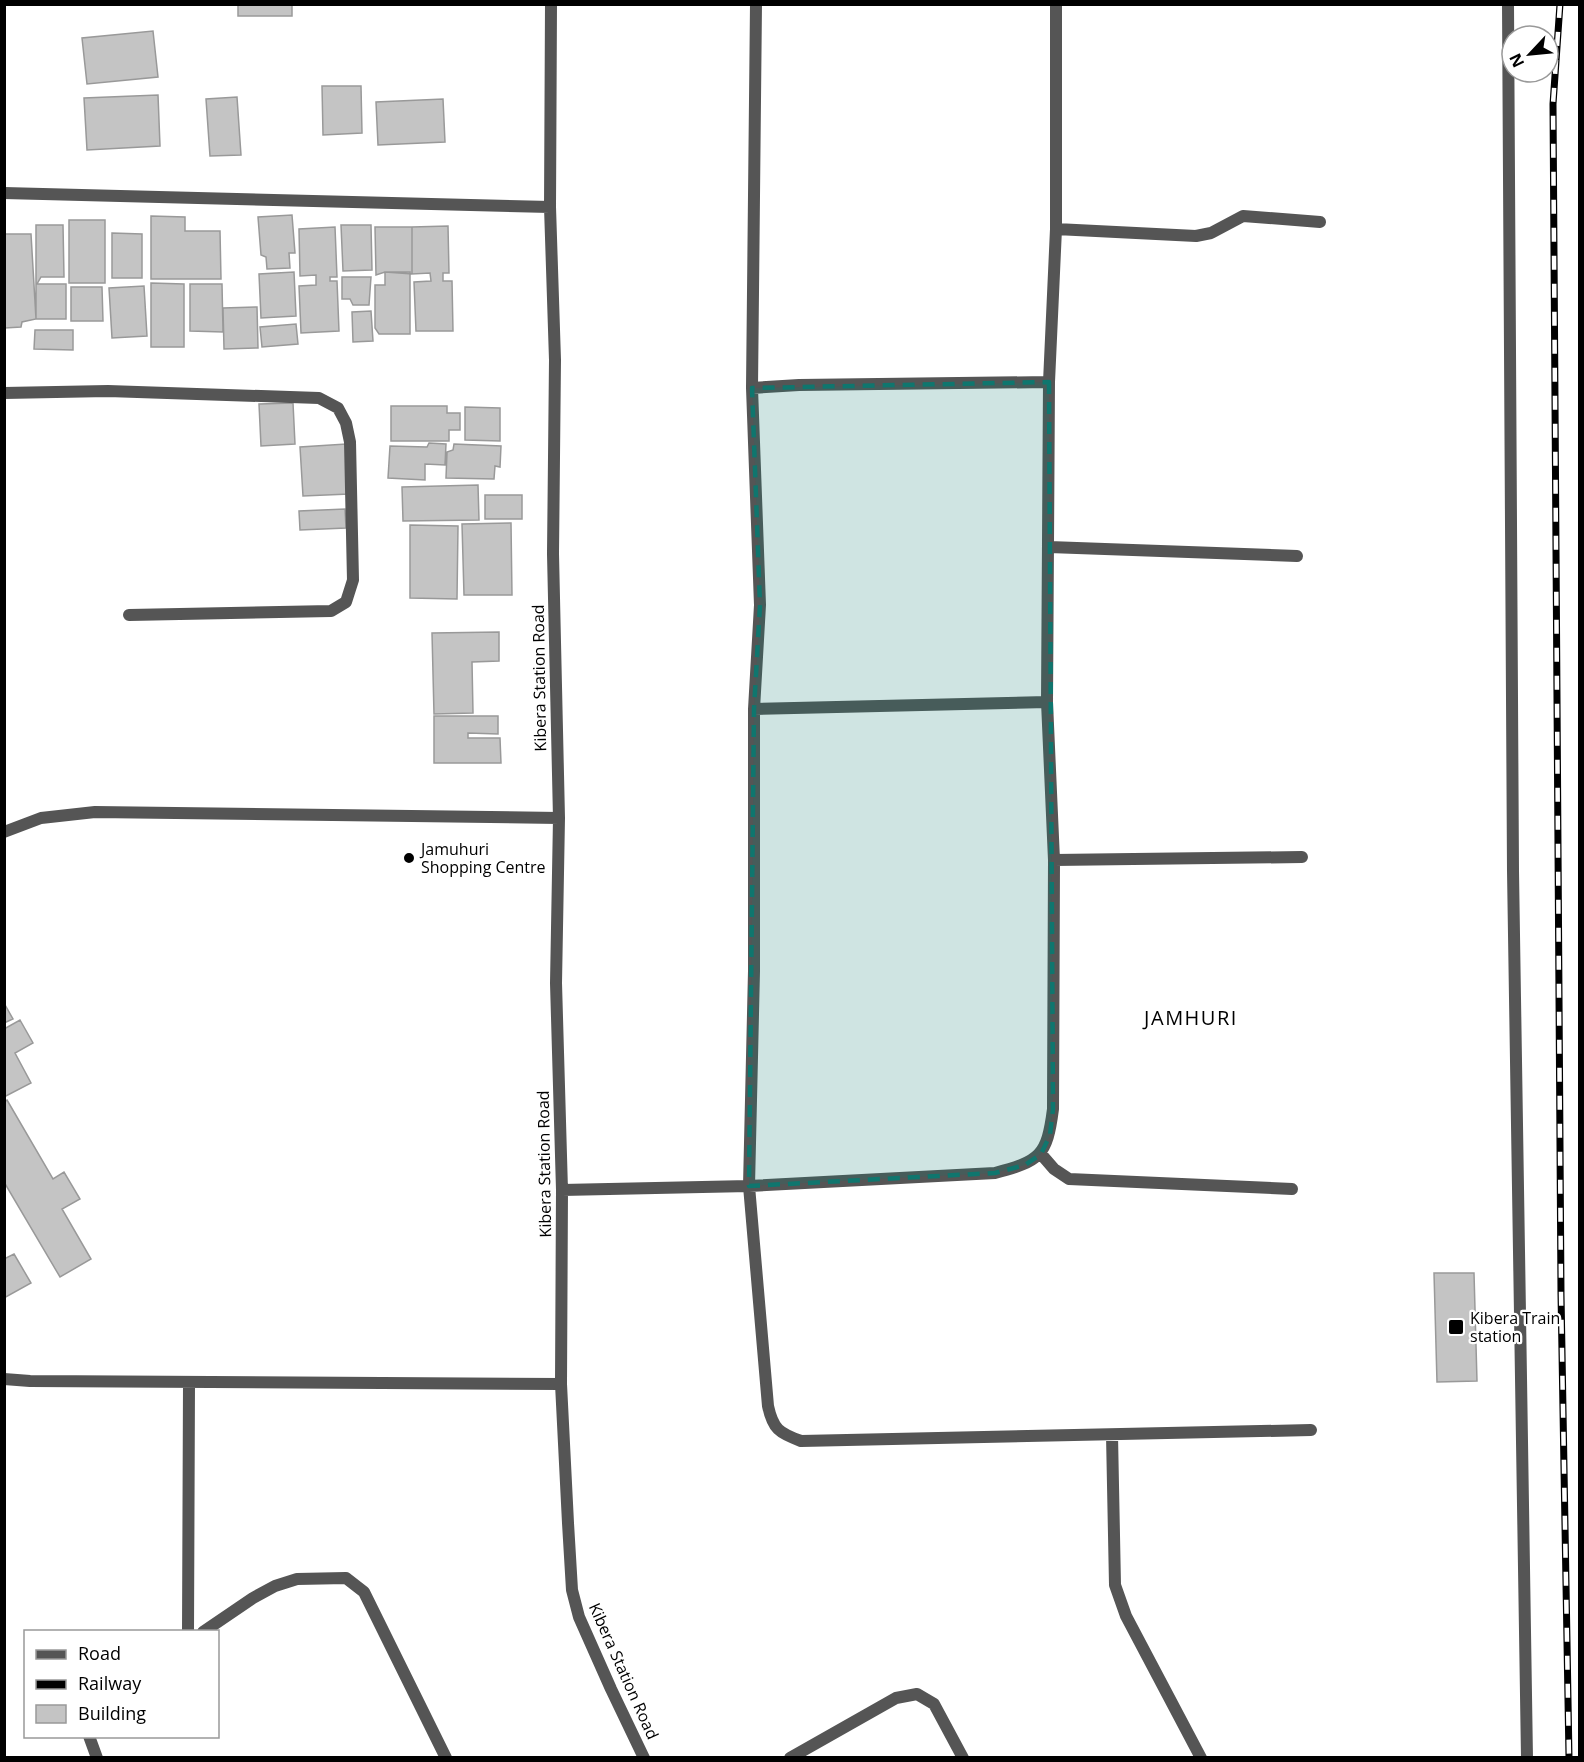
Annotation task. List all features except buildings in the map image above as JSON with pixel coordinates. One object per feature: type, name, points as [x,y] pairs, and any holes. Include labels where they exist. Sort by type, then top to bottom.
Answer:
[{"type":"street","name":"Kibera Station Road","points":[[551,4],[550,207],[555,360],[553,554],[559,819],[556,983],[562,1190],[561,1384],[572,1590],[579,1617],[644,1758]]},
{"type":"street","points":[[756,4],[752,388],[760,605],[754,710],[754,971],[749,1186],[768,1406],[771,1418],[780,1432],[801,1441],[1311,1430]]},
{"type":"street","points":[[562,1190],[749,1186],[995,1173],[1025,1165],[1041,1154],[1050,1135],[1053,1109],[1054,860],[1047,702],[1049,382],[1056,229],[1056,4]]},
{"type":"street","points":[[1508,4],[1513,859],[1527,1758]]},
{"type":"street","points":[[4,193],[550,207]]},
{"type":"street","points":[[1056,229],[1196,236],[1210,233],[1243,216],[1320,222]]},
{"type":"street","points":[[752,388],[799,385],[1049,382]]},
{"type":"street","points":[[4,393],[108,392],[288,396],[319,398],[338,408],[346,423],[350,442],[353,580],[346,602],[331,611],[129,615]]},
{"type":"street","points":[[1049,547],[1297,556]]},
{"type":"street","points":[[754,710],[1047,702]]},
{"type":"street","points":[[4,832],[41,818],[95,812],[559,819]]},
{"type":"street","points":[[1054,860],[1302,857]]},
{"type":"street","points":[[1041,1154],[1054,1169],[1068,1179],[1292,1189]]},
{"type":"street","points":[[4,1379],[189,1383],[561,1384]]},
{"type":"street","points":[[188,1630],[189,1383]]},
{"type":"street","points":[[1112,1435],[1117,1595],[1201,1758]]},
{"type":"street","points":[[206,1630],[275,1586],[297,1579],[346,1578],[364,1592],[446,1758]]},
{"type":"street","points":[[790,1758],[896,1698],[916,1694],[934,1704],[963,1758]]},
{"type":"street","points":[[89,1738],[97,1758]]},
{"type":"highlighted area","points":[[1049,382],[1053,1109],[1050,1135],[1041,1154],[1025,1165],[995,1173],[749,1186],[754,709],[760,605],[752,388]]},
{"type":"railway","points":[[1560,4],[1553,104],[1561,1294],[1569,1758]]},
{"type":"place","name":"Jamuhuri Shopping Centre","points":[[409,858]]},
{"type":"place","name":"Kibera Train station","points":[[1456,1327]]},
{"type":"district","name":"JAMHURI","points":[[1191,1017]]}]
